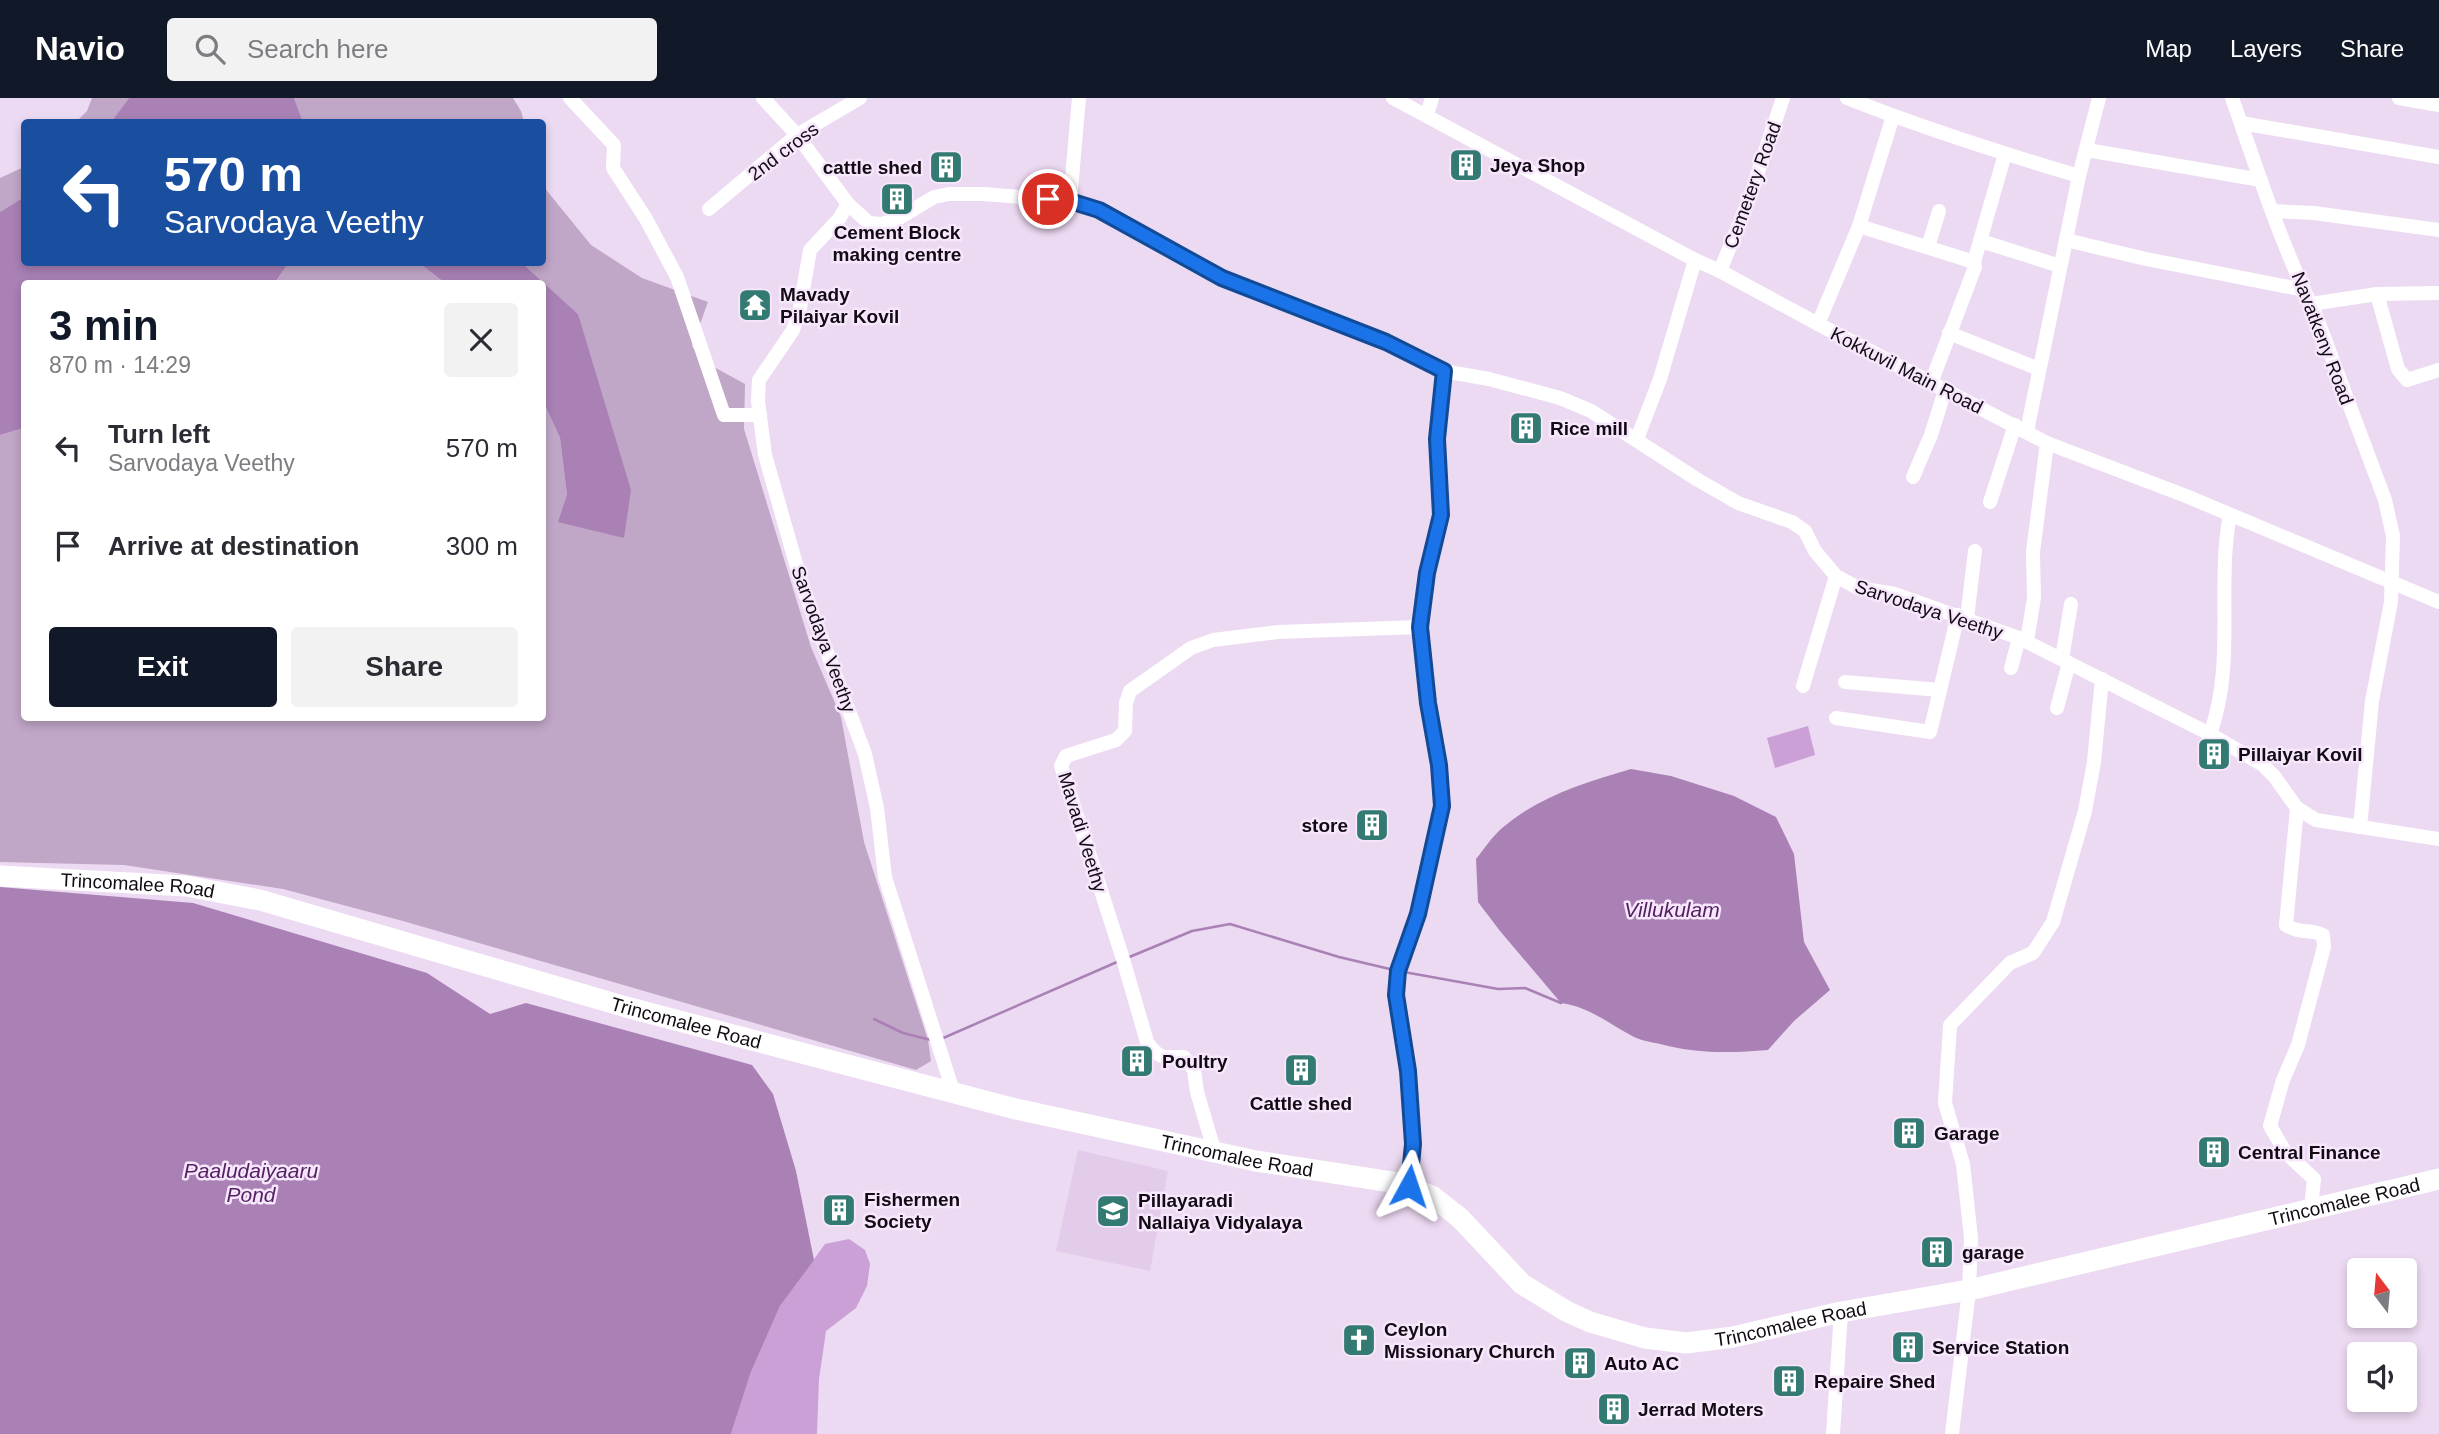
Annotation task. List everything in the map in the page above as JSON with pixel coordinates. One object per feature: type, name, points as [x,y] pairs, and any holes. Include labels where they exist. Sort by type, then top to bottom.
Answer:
[{"type":"highway","name":"Trincomalee Road","points":[[0,876],[186,886],[260,900],[626,1007],[1016,1109],[1214,1153],[1409,1186],[1432,1196],[1460,1218],[1522,1284],[1590,1322],[1645,1338],[1686,1343],[1969,1290],[2439,1179]]},
{"type":"street","points":[[570,98],[614,145],[613,168],[646,219],[677,277],[724,415],[760,415]]},
{"type":"street","name":"Sarvodaya Veethy","points":[[763,98],[797,135],[848,204],[869,223],[881,224],[896,220],[934,197],[949,194],[1070,201],[1099,210],[1222,278],[1386,342],[1444,371],[1489,379],[1560,398],[1591,411],[1738,503],[1799,526],[1836,576],[1858,588],[1895,594],[2023,640],[2210,734],[2263,765],[2297,808]]},
{"type":"street","name":"2nd cross","points":[[709,209],[797,135],[860,98]]},
{"type":"street","points":[[1070,201],[1079,98]]},
{"type":"street","name":"Kokkuvil Main Road","points":[[1393,98],[1695,260],[2048,443],[2230,514],[2439,602]]},
{"type":"street","points":[[1427,116],[1432,98]]},
{"type":"street","name":"Cemetery Road","points":[[1720,271],[1748,202],[1783,98]]},
{"type":"street","points":[[1847,98],[2005,154],[2079,176]]},
{"type":"street","points":[[1990,502],[2021,428],[2039,369],[2079,176],[2099,98]]},
{"type":"street","name":"Navatkeny Road","points":[[2232,98],[2385,500],[2393,536],[2391,602],[2372,701],[2360,827]]},
{"type":"street","points":[[2399,98],[2434,102]]},
{"type":"street","points":[[1818,324],[1859,226],[1893,116]]},
{"type":"street","points":[[2241,123],[2439,157]]},
{"type":"street","points":[[2087,150],[2261,180]]},
{"type":"street","points":[[1931,383],[1975,267],[1974,262],[2005,154]]},
{"type":"street","name":"Sarvodaya Veethy","points":[[848,204],[839,219],[810,250],[800,308],[793,330],[758,380],[760,415],[765,455],[802,585],[865,754],[877,808],[885,877],[953,1091]]},
{"type":"street","points":[[1928,247],[1939,211]]},
{"type":"street","points":[[2273,211],[2314,213],[2439,230]]},
{"type":"street","points":[[1859,226],[1974,262]]},
{"type":"street","points":[[2066,240],[2146,259],[2304,290]]},
{"type":"street","points":[[1981,241],[2060,266]]},
{"type":"street","points":[[1637,439],[1660,379],[1695,260]]},
{"type":"street","points":[[2311,304],[2377,295],[2439,293]]},
{"type":"street","points":[[2377,295],[2398,369],[2407,380],[2439,370]]},
{"type":"street","points":[[1948,333],[2039,369]]},
{"type":"street","points":[[1409,1186],[1413,1144],[1408,1071],[1396,995],[1398,971],[1418,914],[1442,806],[1420,627],[1427,573],[1441,515],[1437,439],[1444,371]]},
{"type":"street","points":[[1913,477],[1931,435],[1945,390]]},
{"type":"street","points":[[2011,668],[2023,640],[2034,598],[2034,552],[2048,443]]},
{"type":"street","points":[[2210,734],[2221,696],[2226,634],[2223,558],[2230,514]]},
{"type":"street","points":[[1836,718],[1930,732],[1963,617],[1975,551]]},
{"type":"street","points":[[1802,686],[1836,576]]},
{"type":"street","points":[[2057,708],[2066,661],[2071,604]]},
{"type":"street","name":"Mavadi Veethy","points":[[1214,1153],[1197,1092],[1194,1070],[1184,1057],[1165,1058],[1153,1052],[1147,1042],[1061,765],[1066,756],[1116,740],[1125,731],[1126,703],[1130,691],[1191,648],[1213,640],[1278,632],[1420,627]]},
{"type":"street","points":[[1952,1434],[1969,1290],[1971,1238],[1963,1164],[1945,1103],[1950,1026],[2010,964],[2033,953],[2053,922],[2085,811],[2094,762],[2102,680]]},
{"type":"street","points":[[1845,682],[1940,690]]},
{"type":"street","points":[[2311,1208],[2314,1179],[2286,1153],[2270,1126],[2283,1080],[2298,1045],[2324,947],[2322,935],[2316,932],[2298,932],[2286,925],[2297,808],[2316,820],[2439,839]]},
{"type":"street","points":[[1833,1434],[1841,1312]]},
{"type":"shaded area","points":[[92,98],[129,98],[113,119],[79,119],[87,111]]},
{"type":"shaded area","points":[[294,98],[513,98],[523,119],[302,119]]},
{"type":"shaded area","points":[[21,168],[21,199],[0,212],[0,178]]},
{"type":"shaded area","points":[[546,190],[591,245],[642,278],[708,302],[692,346],[703,361],[745,384],[744,429],[811,647],[841,717],[864,842],[928,1040],[931,1061],[916,1070],[403,921],[283,889],[124,865],[0,862],[0,435],[21,429],[21,721],[546,721],[546,408],[560,438],[567,495],[623,538],[578,314],[546,285],[546,280],[541,280],[525,266],[546,266]]},
{"type":"shaded area","points":[[286,266],[423,266],[441,280],[277,280]]},
{"type":"shaded area","points":[[1808,726],[1815,755],[1775,768],[1767,738]]},
{"type":"shaded area","name":"Pillayaradi Nallaiya Vidyalaya","points":[[1078,1150],[1168,1171],[1150,1271],[1056,1251]]},
{"type":"shaded area","points":[[849,1239],[865,1250],[870,1264],[867,1286],[856,1308],[826,1331],[819,1379],[817,1434],[731,1434],[751,1372],[780,1306],[825,1244]]},
{"type":"water","points":[[129,98],[294,98],[302,119],[113,119]]},
{"type":"water","points":[[21,199],[21,266],[286,266],[277,280],[21,280],[21,429],[0,435],[0,212]]},
{"type":"water","points":[[423,266],[525,266],[541,280],[441,280]]},
{"type":"water","points":[[546,285],[578,314],[631,490],[624,538],[558,522],[567,495],[560,438],[546,408]]},
{"type":"water","name":"Villukulam","points":[[1631,769],[1671,776],[1734,796],[1776,817],[1794,854],[1804,942],[1830,990],[1794,1021],[1768,1050],[1701,1051],[1647,1041],[1634,1037],[1590,1012],[1561,1003],[1478,902],[1476,859],[1501,829],[1546,799],[1579,785]]},
{"type":"water","name":"Paaludaiyaaru Pond","points":[[0,887],[193,903],[427,973],[490,1014],[526,1003],[752,1065],[773,1094],[796,1171],[814,1260],[780,1306],[751,1372],[731,1434],[0,1434]]},
{"type":"waterway","points":[[1127,958],[1192,931],[1230,924],[1339,957],[1394,970]]},
{"type":"waterway","points":[[941,1039],[1117,962]]},
{"type":"waterway","points":[[1404,972],[1498,989],[1525,988],[1561,1003]]},
{"type":"waterway","points":[[874,1019],[903,1033],[931,1040]]},
{"type":"place","name":"Jeya Shop","points":[[1466,165]]},
{"type":"place","name":"cattle shed","points":[[946,167]]},
{"type":"place","name":"Cement Block making centre","points":[[897,199]]},
{"type":"place","name":"Mavady Pilaiyar Kovil","points":[[755,305]]},
{"type":"place","name":"Rice mill","points":[[1526,428]]},
{"type":"place","name":"Pillaiyar Kovil","points":[[2214,754]]},
{"type":"place","name":"store","points":[[1372,825]]},
{"type":"place","name":"Poultry","points":[[1137,1061]]},
{"type":"place","name":"Cattle shed","points":[[1301,1070]]},
{"type":"place","name":"Garage","points":[[1909,1133]]},
{"type":"place","name":"Central Finance","points":[[2214,1152]]},
{"type":"place","name":"Fishermen Society","points":[[839,1210]]},
{"type":"place","name":"Pillayaradi Nallaiya Vidyalaya","points":[[1113,1211]]},
{"type":"place","name":"garage","points":[[1937,1252]]},
{"type":"place","name":"Ceylon Missionary Church","points":[[1359,1340]]},
{"type":"place","name":"Service Station","points":[[1908,1347]]},
{"type":"place","name":"Auto AC","points":[[1580,1363]]},
{"type":"place","name":"Repaire Shed","points":[[1789,1381]]},
{"type":"place","name":"Jerrad Moters","points":[[1614,1409]]},
{"type":"route","points":[[1048,199],[1070,201],[1099,210],[1222,278],[1386,342],[1444,371],[1437,439],[1441,515],[1427,573],[1420,627],[1442,806],[1418,914],[1398,971],[1396,995],[1408,1071],[1413,1144],[1409,1186]]}]
